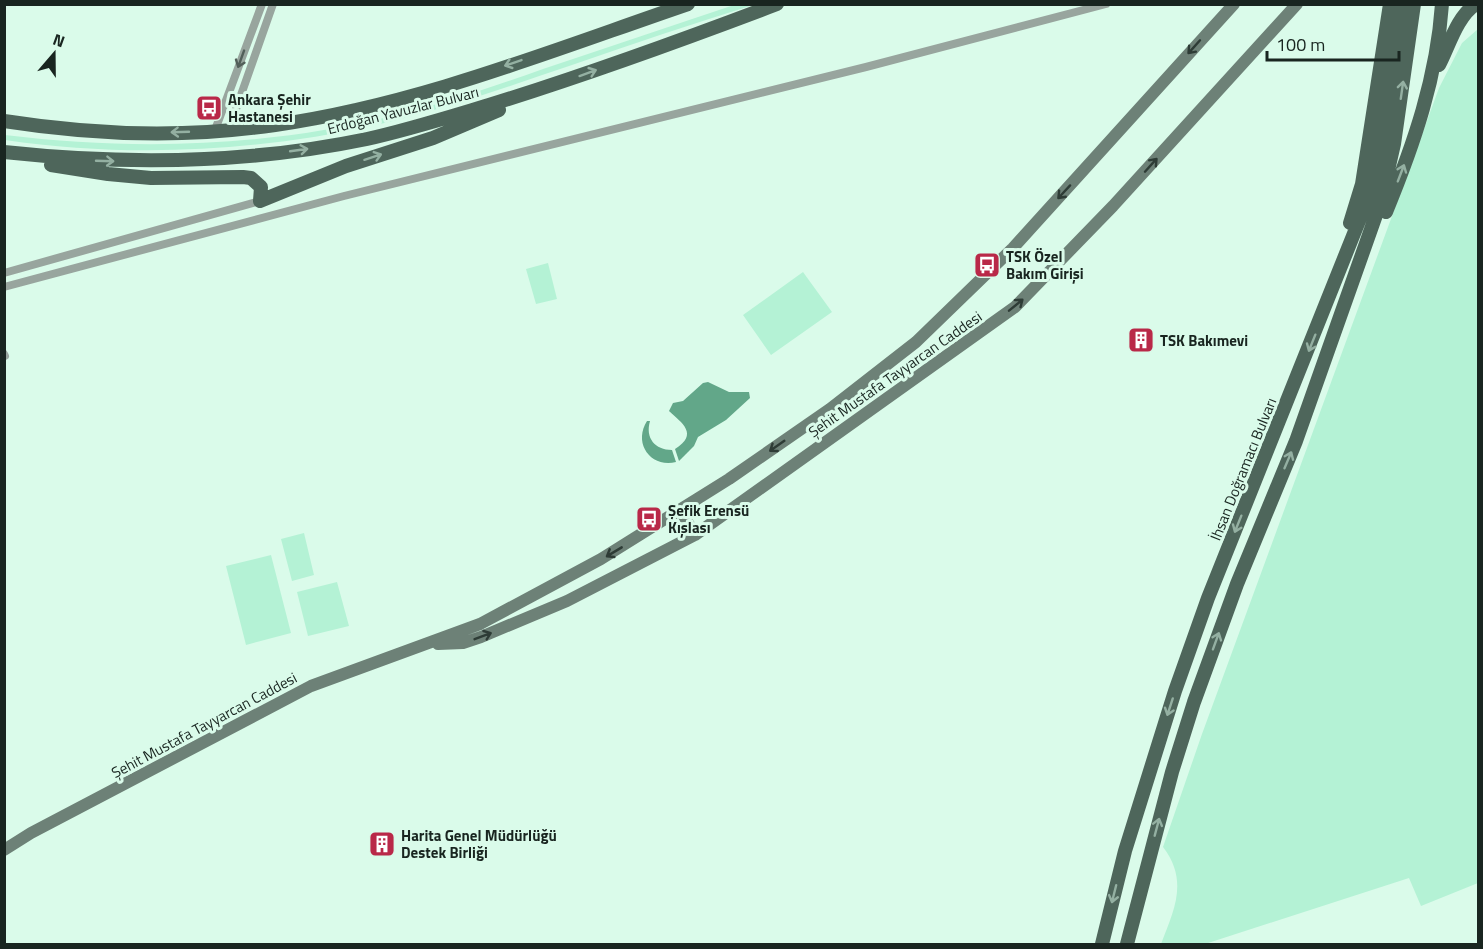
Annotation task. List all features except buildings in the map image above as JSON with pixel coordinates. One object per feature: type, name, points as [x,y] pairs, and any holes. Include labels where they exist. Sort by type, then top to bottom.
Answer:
[{"type":"main road","name":"Erdoğan Yavuzlar Bulvarı","points":[[4,121],[107,132],[150,133],[277,125],[407,97],[688,4]]},
{"type":"main road","name":"Erdoğan Yavuzlar Bulvarı","points":[[4,154],[157,162],[267,155],[378,136],[561,83],[777,4]]},
{"type":"main road","name":"Erdoğan Yavuzlar Bulvarı","points":[[759,11],[784,4]]},
{"type":"main road","name":"Şehit Mustafa Tayyarcan Caddesi","points":[[425,645],[463,643],[481,637],[567,601],[695,535],[1015,307],[1113,206],[1297,4]]},
{"type":"main road","points":[[1320,323],[1362,184],[1390,4]]},
{"type":"main road","name":"İhsan Doğramacı Bulvarı","points":[[1102,945],[1125,851],[1175,691],[1212,587],[1320,323],[1367,201],[1377,164],[1400,4]]},
{"type":"main road","points":[[1127,945],[1172,772],[1194,702],[1237,584],[1296,441],[1382,201],[1414,4]]},
{"type":"main road","points":[[1332,344],[1416,132],[1440,40],[1442,4]]},
{"type":"main road","points":[[1430,83],[1462,20],[1468,10],[1476,4]]},
{"type":"main road","name":"Şehit Mustafa Tayyarcan Caddesi","points":[[4,850],[31,833],[311,686],[480,624],[531,597],[601,559],[681,511],[830,409],[916,342],[1013,248],[1226,7]]},
{"type":"main road","points":[[260,201],[346,166],[433,138],[561,83]]},
{"type":"main road","points":[[4,154],[74,169],[141,177],[166,179],[243,177],[258,182],[262,192],[260,201]]},
{"type":"main road","points":[[681,511],[695,535]]},
{"type":"street","points":[[222,130],[262,4]]},
{"type":"street","points":[[222,130],[273,4]]},
{"type":"street","points":[[4,287],[344,196],[855,70],[1106,4]]},
{"type":"street","points":[[4,273],[260,201]]},
{"type":"shaded area","points":[[737,4],[753,5],[450,105],[401,119],[330,134],[238,146],[144,150],[51,146],[5,140],[5,135],[103,143],[201,143],[250,140],[348,126],[452,100]]},
{"type":"shaded area","points":[[1478,29],[1478,883],[1421,906],[1409,878],[1205,944],[1161,944],[1177,896],[1175,872],[1163,847],[1202,734],[1439,88],[1462,43]]},
{"type":"shaded area","points":[[548,263],[557,299],[536,304],[526,269]]},
{"type":"shaded area","points":[[803,272],[832,312],[771,355],[743,315]]},
{"type":"shaded area","points":[[708,382],[729,392],[749,392],[750,398],[726,420],[698,437],[694,446],[679,461],[675,449],[686,438],[686,429],[669,411],[673,403],[683,401],[703,383]]},
{"type":"shaded area","points":[[647,421],[650,421],[650,438],[661,448],[672,450],[676,462],[659,461],[647,452],[642,438]]},
{"type":"shaded area","points":[[304,533],[314,575],[292,581],[281,539]]},
{"type":"shaded area","points":[[271,555],[291,633],[246,645],[226,566]]},
{"type":"shaded area","points":[[337,582],[349,626],[308,636],[297,592]]},
{"type":"place","name":"Ankara Şehir Hastanesi","points":[[209,108]]},
{"type":"place","name":"TSK Özel Bakım Girişi","points":[[987,265]]},
{"type":"place","name":"TSK Bakımevi","points":[[1141,340]]},
{"type":"place","name":"Şefik Erensü Kışlası","points":[[649,519]]},
{"type":"place","name":"Harita Genel Müdürlüğü Destek Birliği","points":[[382,844]]}]
